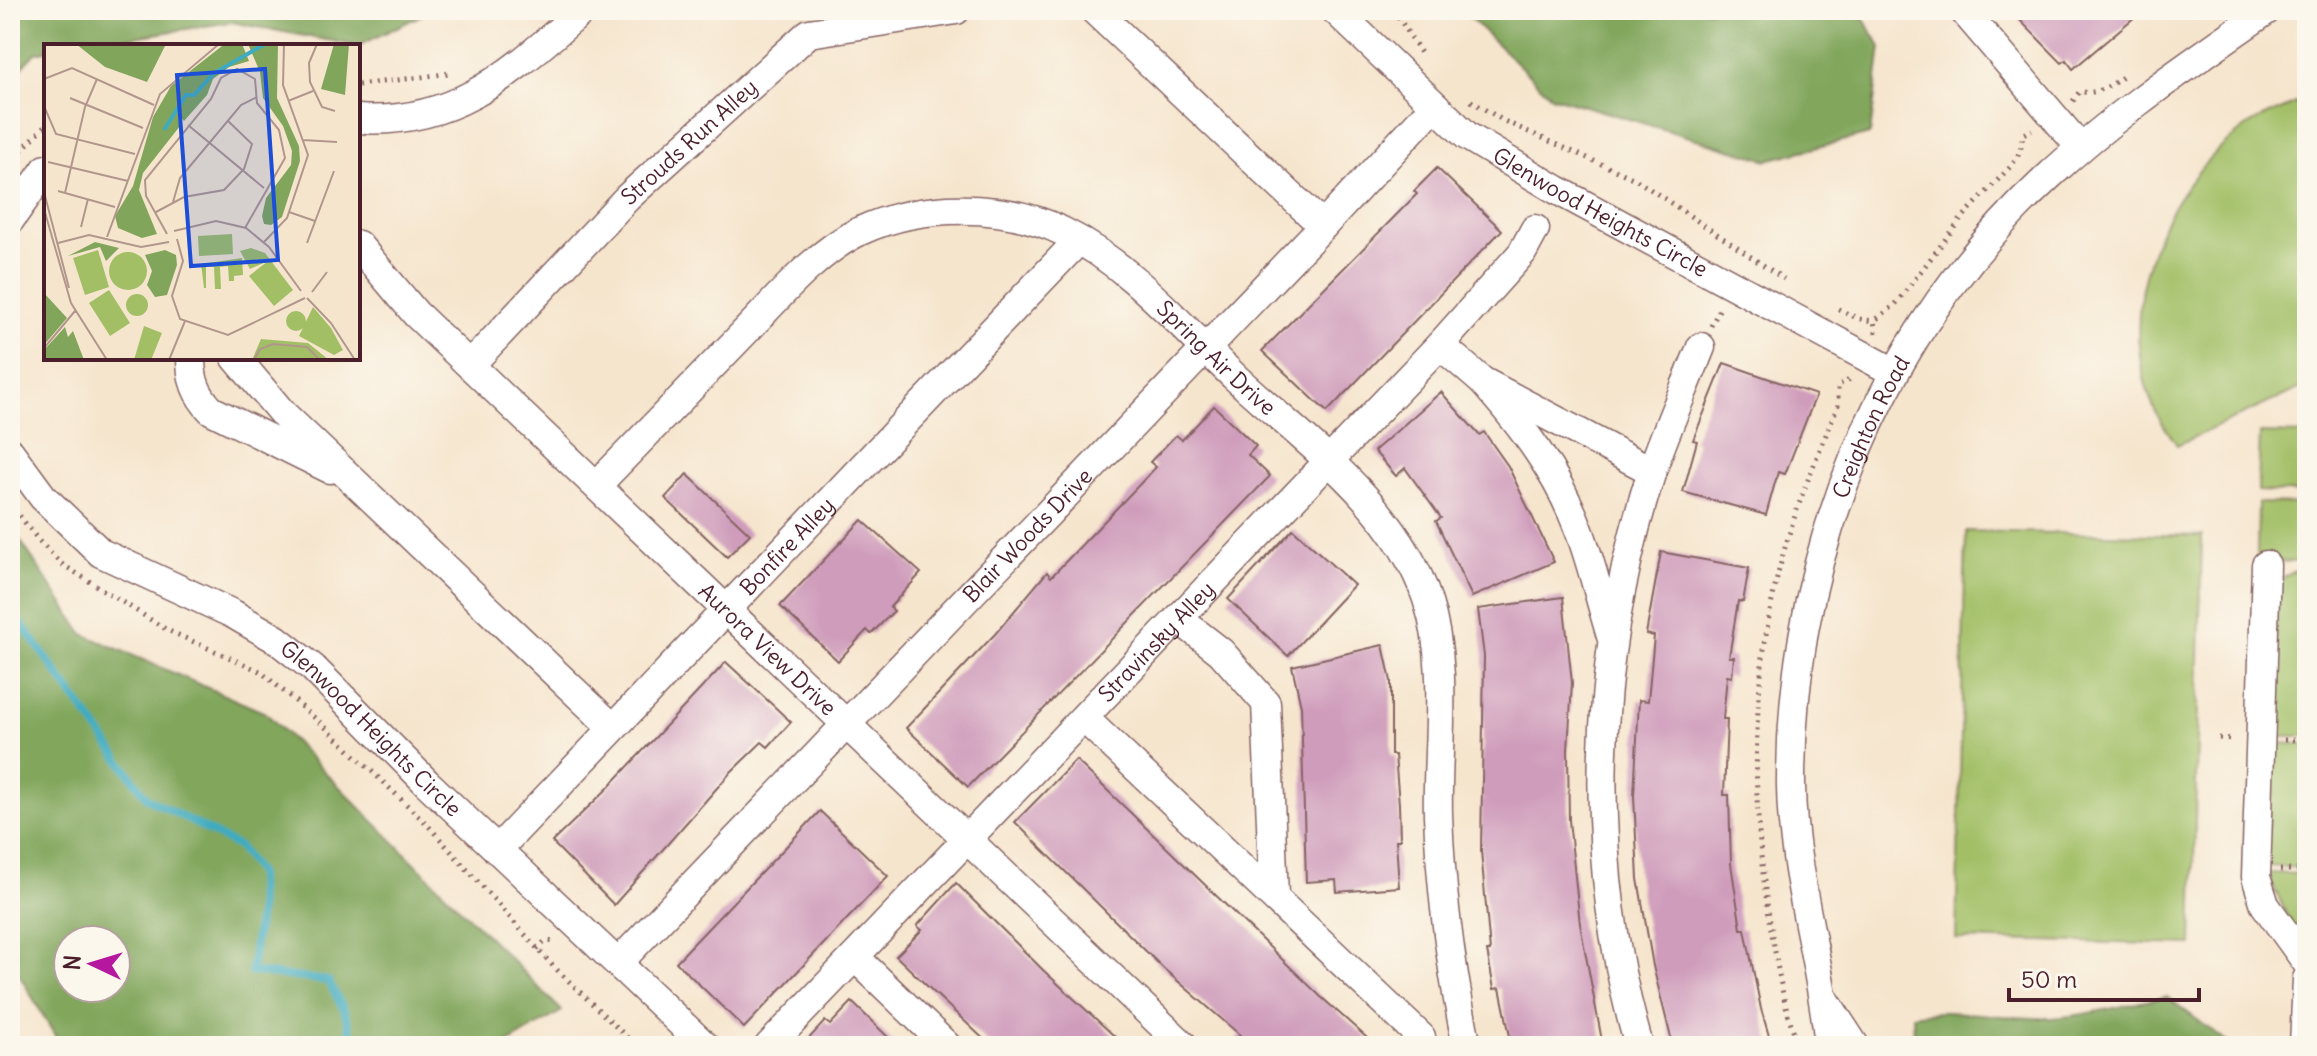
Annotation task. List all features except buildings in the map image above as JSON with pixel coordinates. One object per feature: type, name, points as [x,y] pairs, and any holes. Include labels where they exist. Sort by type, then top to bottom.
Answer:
[{"type":"street","points":[[360,119],[411,118],[488,89],[583,10]]},
{"type":"street","name":"Strouds Run Alley","points":[[472,363],[627,198],[809,33],[956,10]]},
{"type":"street","points":[[1094,10],[1323,226]]},
{"type":"street","name":"Glenwood Heights Circle","points":[[1335,10],[1467,136],[1508,162],[1894,372]]},
{"type":"street","points":[[1963,10],[2080,147]]},
{"type":"street","name":"Creighton Road","points":[[1829,1046],[1825,999],[1806,923],[1791,788],[1793,711],[1799,650],[1821,554],[1862,435],[1894,372],[1934,306],[1985,242],[2080,147],[2267,10]]},
{"type":"street","name":"Blair Woods Drive","points":[[618,963],[1207,348],[1434,106]]},
{"type":"street","points":[[10,220],[44,172]]},
{"type":"street","name":"Spring Air Drive","points":[[598,484],[783,293],[829,251],[858,232],[898,217],[936,211],[981,212],[1026,217],[1078,241],[1112,264],[1328,462],[1404,549],[1426,596],[1437,637],[1438,812],[1444,907],[1467,1046]]},
{"type":"street","name":"Stravinsky Alley","points":[[769,1046],[1440,345],[1522,253],[1535,229]]},
{"type":"street","name":"Bonfire Alley","points":[[497,850],[1078,241]]},
{"type":"street","name":"Aurora View Drive","points":[[360,247],[416,314],[472,363],[725,611],[1184,1046]]},
{"type":"street","points":[[1440,345],[1482,381],[1515,418],[1545,462],[1567,503],[1587,554],[1612,641]]},
{"type":"street","points":[[1639,1046],[1618,958],[1603,832],[1605,704],[1622,583],[1652,471],[1701,347]]},
{"type":"street","points":[[191,360],[191,376],[199,397],[211,410],[350,479]]},
{"type":"street","points":[[238,360],[273,403],[350,479],[612,727]]},
{"type":"street","points":[[1482,381],[1652,471]]},
{"type":"street","name":"Glenwood Heights Circle","points":[[10,452],[43,497],[101,553],[233,614],[276,639],[313,668],[497,850],[705,1046]]},
{"type":"street","points":[[2266,565],[2256,877],[2273,918],[2307,963]]},
{"type":"street","points":[[1180,620],[1221,652],[1266,703],[1274,896]]},
{"type":"street","points":[[1085,719],[1421,1037]]},
{"type":"street","points":[[856,958],[947,1046]]},
{"type":"street","points":[[2304,1046],[2307,979]]},
{"type":"street","name":"Creighton Road","points":[[1825,999],[1855,1046]]},
{"type":"path","points":[[1394,10],[1423,57]]},
{"type":"path","points":[[360,85],[453,73],[465,67]]},
{"type":"path","points":[[1835,307],[1859,319],[1874,321],[1895,305],[1961,219],[2012,165],[2020,152],[2023,134],[2074,100],[2080,91],[2088,94],[2099,91],[2130,72]]},
{"type":"path","points":[[1465,97],[1504,121],[1635,179],[1786,281]]},
{"type":"path","points":[[10,162],[44,127]]},
{"type":"path","points":[[1701,347],[1732,284]]},
{"type":"path","points":[[1799,1046],[1780,982],[1765,894],[1757,815],[1757,726],[1769,616],[1792,526],[1838,405],[1838,385],[1847,382],[1876,333],[1874,321]]},
{"type":"path","points":[[10,503],[60,563],[167,630],[260,671],[323,725],[425,822],[552,965],[636,1046]]},
{"type":"path","points":[[2269,870],[2307,870]]},
{"type":"green space","points":[[10,10],[432,10],[360,45],[231,22],[90,44],[44,44],[44,51],[35,53],[10,81]]},
{"type":"green space","points":[[1462,10],[1858,10],[1881,47],[1870,134],[1767,160],[1551,96]]},
{"type":"green space","points":[[2296,103],[2307,125],[2307,385],[2177,445],[2154,408],[2142,369],[2138,330],[2142,290],[2152,252],[2168,216],[2190,182],[2216,152],[2252,123]]},
{"type":"green space","points":[[2260,433],[2307,434],[2307,493],[2258,491]]},
{"type":"green space","points":[[2258,503],[2307,504],[2307,562],[2257,561]]},
{"type":"green space","points":[[10,525],[83,634],[266,713],[562,1011],[503,1046],[61,1046],[10,959]]},
{"type":"green space","points":[[1966,531],[2202,536],[2192,945],[1956,939]]},
{"type":"green space","points":[[2307,569],[2307,733],[2303,736],[2270,736],[2279,581],[2292,572]]},
{"type":"green space","points":[[2270,743],[2307,744],[2307,868],[2266,866]]},
{"type":"green space","points":[[2267,873],[2307,874],[2307,913],[2294,930]]},
{"type":"green space","points":[[2167,997],[2232,1046],[1914,1046],[1913,1015],[1943,1012],[2053,1018]]},
{"type":"waterway","points":[[10,608],[147,798],[239,847],[258,873],[259,912],[251,972],[328,981],[344,1010],[355,1046]]}]
